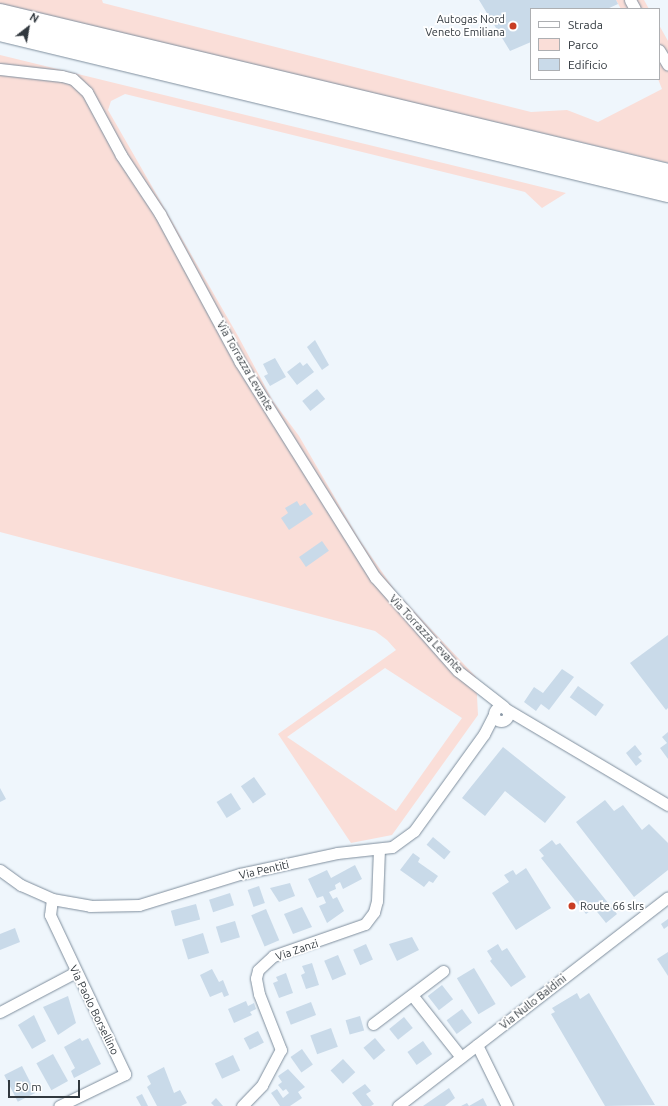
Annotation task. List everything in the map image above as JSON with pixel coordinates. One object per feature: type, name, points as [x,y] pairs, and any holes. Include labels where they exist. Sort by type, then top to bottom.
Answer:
[{"type":"highway","points":[[0,14],[668,174]]},
{"type":"highway","points":[[6,33],[668,192]]},
{"type":"street","points":[[660,52],[668,65]]},
{"type":"street","name":"Via Torrazza Levante","points":[[0,69],[62,76],[73,79],[87,92],[121,155],[160,214],[240,362],[375,577],[453,666],[486,694],[500,714]]},
{"type":"street","points":[[500,714],[529,723],[668,805]]},
{"type":"street","name":"Via Pentiti","points":[[0,870],[26,888],[52,899],[90,906],[140,905],[240,874],[337,853],[379,850],[392,847],[414,831],[500,714]]},
{"type":"street","name":"Via Zanzi","points":[[242,1106],[262,1084],[281,1050],[259,994],[256,978],[258,970],[273,956],[365,924],[374,912],[377,901],[379,850]]},
{"type":"street","name":"Via Nullo Baldini","points":[[398,1106],[668,897]]},
{"type":"street","name":"Via Paolo Borsellino","points":[[52,899],[50,915],[125,1074],[59,1106]]},
{"type":"street","points":[[373,1024],[443,971]]},
{"type":"street","points":[[0,1012],[76,972]]},
{"type":"street","points":[[412,994],[461,1057]]},
{"type":"street","points":[[477,1045],[507,1106]]},
{"type":"green space","points":[[0,0],[102,0],[103,3],[531,112],[567,110],[598,122],[662,89],[658,80],[660,80],[660,27],[668,41],[668,163],[0,5]]},
{"type":"green space","points":[[616,0],[644,0],[648,8],[620,8]]},
{"type":"green space","points":[[0,55],[566,193],[542,208],[525,192],[125,94],[111,101],[108,110],[238,336],[273,401],[299,436],[359,539],[396,592],[476,677],[478,715],[392,835],[351,843],[278,734],[396,650],[387,640],[375,631],[0,532]],"holes":[[[385,668],[462,718],[396,811],[287,737]]]},
{"type":"building","name":"Autogas Nord Veneto Emiliana","points":[[479,0],[616,0],[618,4],[609,8],[530,8],[530,42],[510,51]]},
{"type":"building","points":[[315,340],[329,365],[322,370],[307,347]]},
{"type":"building","points":[[275,358],[286,377],[270,386],[264,376],[268,374],[263,364]]},
{"type":"building","points":[[300,362],[303,366],[307,363],[314,372],[297,385],[287,372]]},
{"type":"building","points":[[317,389],[325,399],[310,411],[302,401]]},
{"type":"building","points":[[297,501],[300,506],[305,503],[313,514],[289,530],[281,518],[288,513],[285,508]]},
{"type":"building","points":[[322,541],[329,551],[306,567],[299,557]]},
{"type":"building","points":[[668,635],[668,708],[666,710],[630,663]]},
{"type":"building","points":[[562,669],[574,677],[549,710],[541,704],[536,711],[524,702],[534,687],[543,693]]},
{"type":"building","points":[[578,686],[604,705],[596,716],[570,697]]},
{"type":"building","points":[[668,732],[668,759],[660,748],[667,743],[662,737]]},
{"type":"building","points":[[635,745],[642,754],[638,757],[642,761],[636,766],[626,753]]},
{"type":"building","points":[[503,747],[566,797],[545,823],[505,791],[485,816],[462,798]]},
{"type":"building","points":[[254,777],[266,794],[253,803],[241,786]]},
{"type":"building","points":[[0,788],[6,799],[0,802]]},
{"type":"building","points":[[231,793],[241,809],[227,818],[217,802]]},
{"type":"building","points":[[605,800],[614,811],[623,805],[642,830],[649,824],[668,843],[668,870],[634,897],[576,822]]},
{"type":"building","points":[[433,837],[451,852],[444,859],[427,845]]},
{"type":"building","points":[[552,840],[556,845],[560,843],[617,914],[606,923],[594,908],[586,914],[541,858],[544,856],[539,850]]},
{"type":"building","points":[[413,853],[420,858],[418,862],[438,876],[433,883],[429,881],[424,887],[400,870]]},
{"type":"building","points":[[355,865],[362,879],[343,889],[340,882],[335,885],[336,889],[329,892],[333,899],[337,897],[344,911],[327,923],[319,906],[326,903],[323,896],[317,898],[308,879],[327,870],[331,878]]},
{"type":"building","points":[[526,868],[551,908],[516,930],[492,893],[509,882],[504,875],[513,870],[516,875]]},
{"type":"building","points":[[290,883],[295,896],[279,902],[270,888]]},
{"type":"building","points":[[259,886],[265,903],[254,907],[248,890]]},
{"type":"building","points":[[230,893],[234,905],[213,912],[209,900]]},
{"type":"building","points":[[196,904],[200,919],[175,926],[171,911]]},
{"type":"building","points":[[302,907],[312,927],[293,934],[284,914]]},
{"type":"building","points":[[266,909],[279,940],[265,947],[251,915]]},
{"type":"building","points":[[668,919],[668,926],[664,929],[661,924]]},
{"type":"building","points":[[235,921],[240,937],[221,943],[216,927]]},
{"type":"building","points":[[15,928],[20,942],[0,950],[0,934]]},
{"type":"building","points":[[203,933],[209,953],[188,960],[182,939]]},
{"type":"building","points":[[412,937],[419,950],[397,961],[389,944]]},
{"type":"building","points":[[366,944],[373,960],[360,965],[353,950]]},
{"type":"building","points":[[498,944],[502,951],[507,948],[526,977],[511,987],[490,961],[492,959],[487,951]]},
{"type":"building","points":[[668,952],[668,976],[657,959]]},
{"type":"building","points":[[338,955],[346,974],[332,980],[324,961]]},
{"type":"building","points":[[312,963],[319,985],[306,989],[301,975],[305,973],[302,966]]},
{"type":"building","points":[[474,968],[496,1004],[478,1014],[457,978]]},
{"type":"building","points":[[212,969],[219,982],[223,980],[229,995],[224,997],[222,992],[210,997],[200,975]]},
{"type":"building","points":[[286,973],[293,993],[279,998],[273,983],[278,981],[276,977]]},
{"type":"building","points":[[442,985],[453,999],[439,1010],[428,996]]},
{"type":"building","points":[[577,993],[580,999],[589,993],[655,1105],[605,1106],[551,1014],[555,1012],[552,1008]]},
{"type":"building","points":[[68,996],[76,1023],[58,1035],[43,1007]]},
{"type":"building","points":[[246,1001],[248,1006],[254,1003],[256,1009],[250,1012],[252,1015],[234,1023],[228,1009]]},
{"type":"building","points":[[311,1002],[316,1015],[291,1025],[286,1012]]},
{"type":"building","points":[[462,1009],[472,1023],[457,1034],[447,1020]]},
{"type":"building","points":[[34,1015],[46,1041],[32,1049],[18,1025]]},
{"type":"building","points":[[360,1016],[364,1030],[350,1035],[346,1020]]},
{"type":"building","points":[[404,1017],[413,1028],[398,1040],[389,1029]]},
{"type":"building","points":[[331,1028],[338,1047],[317,1054],[310,1036]]},
{"type":"building","points":[[258,1031],[264,1043],[250,1050],[244,1038]]},
{"type":"building","points":[[80,1038],[82,1041],[88,1038],[101,1064],[74,1078],[71,1071],[75,1068],[64,1047]]},
{"type":"building","points":[[375,1038],[385,1050],[374,1060],[364,1048]]},
{"type":"building","points":[[423,1041],[432,1054],[417,1065],[407,1052]]},
{"type":"building","points":[[302,1049],[313,1065],[301,1073],[291,1057]]},
{"type":"building","points":[[53,1054],[68,1081],[51,1090],[36,1063]]},
{"type":"building","points":[[233,1055],[240,1070],[222,1079],[215,1063]]},
{"type":"building","points":[[343,1059],[355,1072],[343,1084],[331,1071]]},
{"type":"building","points":[[22,1066],[36,1093],[18,1102],[4,1075]]},
{"type":"building","points":[[164,1067],[174,1093],[180,1090],[187,1103],[181,1106],[157,1106],[147,1087],[151,1084],[147,1076]]},
{"type":"building","points":[[288,1069],[305,1087],[298,1092],[302,1098],[290,1106],[280,1106],[271,1093],[277,1089],[283,1098],[289,1093],[286,1089],[283,1091],[278,1085],[282,1082],[278,1076]]},
{"type":"building","points":[[365,1084],[371,1091],[366,1094],[374,1104],[371,1106],[362,1106],[352,1093]]},
{"type":"building","points":[[449,1088],[455,1098],[445,1106],[423,1106]]},
{"type":"building","points":[[142,1094],[148,1106],[141,1106],[136,1097]]},
{"type":"building","points":[[216,1098],[223,1106],[214,1106],[211,1103]]},
{"type":"building","points":[[483,1098],[487,1106],[469,1106]]},
{"type":"building","points":[[467,1103],[469,1106],[461,1106]]},
{"type":"place","name":"Autogas Nord Veneto Emiliana","points":[[513,26]]},
{"type":"place","name":"Route 66 slrs","points":[[572,906]]}]
